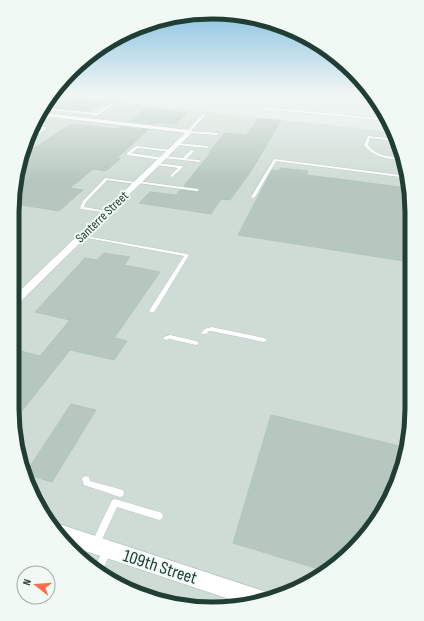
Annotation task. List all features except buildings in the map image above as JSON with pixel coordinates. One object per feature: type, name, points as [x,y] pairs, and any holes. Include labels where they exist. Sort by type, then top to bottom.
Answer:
[{"type":"street","points":[[114,123],[189,132]]},
{"type":"street","name":"Santerre Street","points":[[19,297],[189,132]]},
{"type":"street","name":"109th Street","points":[[67,536],[253,597]]},
{"type":"lane","points":[[189,132],[197,123]]},
{"type":"lane","points":[[36,134],[44,128],[40,126]]},
{"type":"lane","points":[[189,132],[217,134]]},
{"type":"lane","points":[[391,139],[369,137],[366,145],[368,150],[377,154],[387,158],[397,159]]},
{"type":"lane","points":[[178,144],[207,147]]},
{"type":"lane","points":[[172,176],[181,167],[163,157],[137,147],[128,154],[163,157],[184,159],[199,161]]},
{"type":"lane","points":[[184,159],[192,151]]},
{"type":"lane","points":[[253,197],[275,160],[401,176]]},
{"type":"lane","points":[[107,212],[82,208],[84,202],[106,179],[197,190]]},
{"type":"lane","points":[[82,236],[187,255],[152,311]]},
{"type":"lane","points":[[204,333],[211,329],[264,340]]},
{"type":"lane","points":[[166,338],[170,337],[196,343]]},
{"type":"lane","points":[[86,479],[87,483],[120,493]]},
{"type":"lane","points":[[99,565],[101,547],[115,503],[159,516]]},
{"type":"shaded area","points":[[41,123],[311,123],[387,131],[395,150],[401,174],[405,199],[405,422],[395,471],[379,506],[357,536],[329,562],[297,582],[274,592],[225,602],[199,602],[150,592],[115,576],[85,554],[67,536],[45,506],[29,471],[19,422],[19,199],[29,150]]}]
